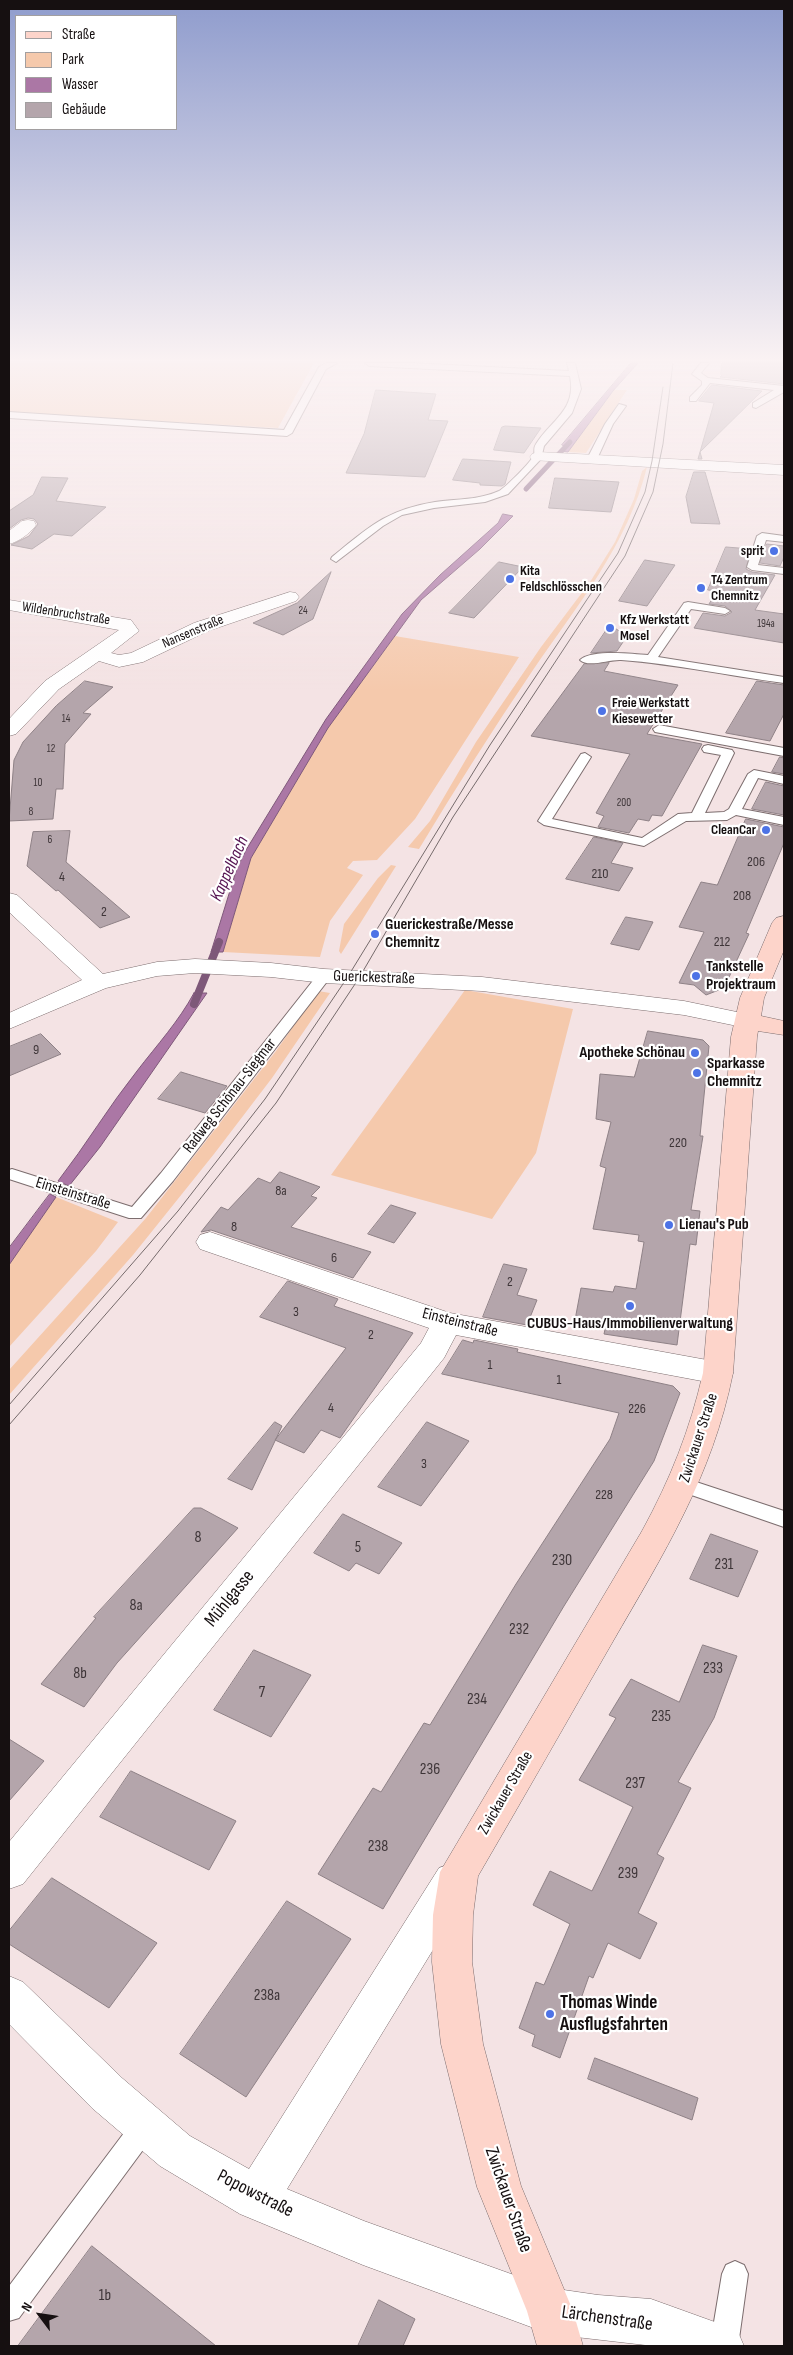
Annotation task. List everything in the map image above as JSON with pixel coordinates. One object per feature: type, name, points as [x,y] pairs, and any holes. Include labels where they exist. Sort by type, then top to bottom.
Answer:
[{"type":"main road","name":"Zwickauer Straße","points":[[555,2328],[499,2187],[462,2044],[452,1962],[453,1915],[459,1872],[650,1548],[684,1485],[713,1405],[718,1373],[741,1074],[747,1021],[752,998],[784,923]]},
{"type":"main road","points":[[747,1021],[784,1028]]},
{"type":"street","points":[[9,539],[28,525]]},
{"type":"street","name":"Nansenstraße","points":[[97,655],[118,660],[136,658],[202,627],[290,597]]},
{"type":"street","name":"Wildenbruchstraße","points":[[9,605],[124,624],[130,631],[97,655]]},
{"type":"street","points":[[9,730],[52,685],[97,655]]},
{"type":"street","points":[[9,900],[98,982]]},
{"type":"street","name":"Guerickestraße","points":[[9,1022],[98,982],[157,969],[196,966],[271,970],[324,976],[447,981],[684,1008],[747,1021]]},
{"type":"street","name":"Einsteinstraße","points":[[210,1242],[440,1336],[718,1373]]},
{"type":"street","name":"Mühlgasse","points":[[9,1871],[440,1336]]},
{"type":"street","name":"Zwickauer Straße","points":[[256,2198],[459,1872]]},
{"type":"street","name":"Popowstraße","points":[[9,1996],[107,2093],[175,2151],[256,2198],[555,2328]]},
{"type":"street","name":"Lärchenstraße","points":[[555,2328],[598,2318],[651,2322],[722,2346]]},
{"type":"lane","points":[[336,559],[379,524],[399,513],[434,505],[485,499],[505,492],[523,473]]},
{"type":"lane","points":[[784,538],[762,536],[752,566],[784,571]]},
{"type":"lane","points":[[651,659],[688,605],[724,611]]},
{"type":"lane","points":[[586,660],[613,656],[651,659],[784,680]]},
{"type":"lane","points":[[658,729],[784,752]]},
{"type":"lane","points":[[696,817],[728,753],[706,748]]},
{"type":"lane","points":[[585,757],[544,821],[644,842],[683,817],[726,816],[734,811],[754,774],[784,780]]},
{"type":"lane","points":[[734,811],[784,821]]},
{"type":"lane","points":[[631,830],[652,837]]},
{"type":"lane","name":"Radweg Schönau-Siegmar","points":[[135,1214],[167,1177],[324,976]]},
{"type":"lane","name":"Einsteinstraße","points":[[12,1174],[135,1214]]},
{"type":"lane","points":[[684,1485],[784,1519]]},
{"type":"lane","points":[[9,2308],[145,2126]]},
{"type":"lane","points":[[722,2346],[735,2274]]},
{"type":"green space","points":[[641,473],[645,473],[627,522],[599,573],[503,714],[419,849],[408,847],[430,821],[476,742],[541,647],[590,582],[615,542],[634,499]]},
{"type":"green space","points":[[395,636],[519,657],[415,819],[377,860],[353,861],[347,868],[363,875],[330,921],[320,957],[223,952],[251,858],[328,728]]},
{"type":"green space","points":[[391,865],[396,866],[341,954],[339,951],[344,924],[378,878]]},
{"type":"green space","points":[[465,990],[573,1009],[536,1153],[492,1219],[331,1175]]},
{"type":"green space","points":[[318,991],[330,993],[272,1078],[214,1154],[133,1255],[9,1395],[9,1370],[146,1218],[276,1051]]},
{"type":"green space","points":[[56,1197],[118,1222],[96,1251],[9,1347],[9,1265]]},
{"type":"water","points":[[503,514],[513,516],[480,549],[421,600],[328,728],[251,858],[223,952],[211,952],[237,868],[246,850],[326,719],[402,614],[440,575],[498,523]]},
{"type":"water","points":[[194,993],[207,993],[100,1147],[69,1186],[58,1181],[127,1084],[175,1023]]},
{"type":"water","points":[[50,1194],[56,1197],[9,1265],[9,1248]]},
{"type":"building","points":[[346,473],[427,473],[425,477]]},
{"type":"building","points":[[456,473],[508,473],[505,484],[502,486],[480,485],[480,483],[453,480]]},
{"type":"building","points":[[694,473],[705,473],[720,524],[691,523],[686,497]]},
{"type":"building","points":[[42,477],[68,478],[56,501],[106,507],[72,536],[54,534],[32,549],[11,545],[29,536],[38,524],[34,519],[28,518],[21,520],[9,529],[9,511],[33,495]]},
{"type":"building","points":[[555,478],[619,482],[611,512],[549,508]]},
{"type":"building","name":"sprit","points":[[767,544],[784,546],[784,557],[780,566],[760,563]]},
{"type":"building","points":[[726,547],[751,549],[746,569],[752,572],[775,575],[755,610],[784,614],[784,643],[694,628],[703,613],[725,616],[732,612],[725,606],[709,604],[717,591],[708,590]]},
{"type":"building","points":[[645,560],[675,565],[647,606],[619,601]]},
{"type":"building","points":[[499,562],[523,567],[474,618],[449,613]]},
{"type":"building","points":[[331,572],[313,619],[283,635],[253,623],[297,603]]},
{"type":"building","points":[[610,625],[627,636],[617,651],[591,653]]},
{"type":"building","points":[[609,663],[604,671],[678,685],[647,734],[702,744],[662,816],[652,815],[649,821],[638,819],[629,833],[598,827],[604,816],[596,813],[630,754],[531,736],[584,664]]},
{"type":"building","points":[[85,681],[113,687],[83,713],[91,714],[65,744],[63,789],[56,789],[53,819],[9,821],[14,760],[23,742],[56,706]]},
{"type":"building","points":[[757,681],[784,685],[784,714],[770,741],[726,733]]},
{"type":"building","points":[[780,757],[784,758],[784,774],[772,772]]},
{"type":"building","points":[[766,782],[784,786],[784,815],[752,809]]},
{"type":"building","points":[[746,819],[784,827],[784,843],[746,933],[749,934],[724,988],[706,995],[694,985],[679,983],[704,932],[679,927],[701,882],[717,885]]},
{"type":"building","points":[[70,831],[66,862],[130,917],[100,928],[58,890],[56,891],[27,866],[33,832]]},
{"type":"building","points":[[594,837],[623,843],[611,863],[633,868],[619,891],[566,879]]},
{"type":"building","points":[[626,917],[653,922],[639,950],[611,944]]},
{"type":"building","points":[[648,1031],[703,1040],[709,1046],[700,1136],[703,1136],[691,1210],[700,1211],[696,1245],[690,1244],[677,1345],[604,1334],[606,1325],[575,1320],[581,1288],[613,1292],[615,1286],[636,1289],[644,1242],[638,1241],[639,1235],[593,1229],[606,1168],[600,1166],[611,1122],[596,1119],[600,1074],[634,1077]]},
{"type":"building","points":[[41,1034],[61,1054],[9,1076],[9,1047]]},
{"type":"building","points":[[181,1072],[227,1086],[205,1113],[158,1099]]},
{"type":"building","points":[[280,1172],[320,1187],[311,1196],[317,1198],[291,1227],[371,1252],[353,1278],[211,1230],[201,1232],[221,1207],[228,1210],[258,1178],[270,1183]]},
{"type":"building","points":[[391,1205],[416,1213],[394,1243],[368,1234]]},
{"type":"building","points":[[504,1264],[527,1269],[517,1295],[537,1300],[527,1325],[483,1317]]},
{"type":"building","points":[[288,1281],[338,1299],[334,1306],[413,1333],[340,1438],[321,1430],[304,1453],[275,1440],[346,1348],[260,1317]]},
{"type":"building","points":[[463,1340],[473,1343],[474,1340],[518,1349],[517,1352],[673,1386],[680,1393],[654,1461],[564,1606],[383,1909],[318,1874],[373,1788],[381,1792],[424,1723],[430,1725],[516,1584],[610,1439],[619,1413],[442,1374]]},
{"type":"building","points":[[275,1422],[282,1426],[252,1490],[228,1479]]},
{"type":"building","points":[[427,1422],[469,1441],[421,1506],[378,1487]]},
{"type":"building","points":[[194,1508],[201,1508],[238,1528],[117,1663],[84,1707],[41,1684],[96,1618],[94,1617]]},
{"type":"building","points":[[343,1514],[402,1543],[379,1574],[356,1563],[349,1571],[314,1553]]},
{"type":"building","points":[[711,1534],[758,1551],[738,1597],[690,1579]]},
{"type":"building","points":[[703,1645],[737,1656],[714,1718],[678,1782],[691,1788],[657,1854],[664,1858],[638,1913],[657,1923],[640,1959],[608,1943],[593,1978],[589,1976],[560,2058],[532,2046],[535,2035],[519,2028],[536,1982],[544,1985],[570,1924],[533,1905],[550,1871],[592,1891],[633,1807],[579,1780],[616,1718],[609,1715],[631,1679],[679,1702]]},
{"type":"building","points":[[254,1650],[311,1675],[271,1737],[214,1710]]},
{"type":"building","points":[[9,1739],[44,1761],[9,1801]]},
{"type":"building","points":[[131,1771],[236,1821],[209,1870],[100,1817]]},
{"type":"building","points":[[52,1878],[157,1943],[109,2008],[9,1944],[9,1931]]},
{"type":"building","points":[[287,1901],[351,1939],[246,2097],[180,2054]]},
{"type":"building","points":[[595,2058],[698,2098],[692,2120],[588,2079]]},
{"type":"building","points":[[92,2246],[216,2346],[18,2346]]},
{"type":"building","points":[[379,2300],[415,2319],[403,2346],[358,2346]]},
{"type":"waterway","name":"Kappelbach","points":[[526,489],[541,473]]},
{"type":"waterway","name":"Kappelbach","points":[[194,1004],[219,942]]},
{"type":"tram line","points":[[9,1405],[178,1211],[265,1099],[347,978],[490,745],[618,553],[645,492],[649,473]]},
{"type":"tram line","points":[[9,1425],[140,1275],[276,1103],[359,978],[453,817],[625,556],[653,492],[657,473]]},
{"type":"place","name":"sprit","points":[[774,551]]},
{"type":"place","name":"Kita Feldschlösschen","points":[[510,579]]},
{"type":"place","name":"T4 Zentrum Chemnitz","points":[[701,588]]},
{"type":"place","name":"Kfz Werkstatt Mosel","points":[[610,628]]},
{"type":"place","name":"Freie Werkstatt Kiesewetter","points":[[602,711]]},
{"type":"place","name":"CleanCar","points":[[766,830]]},
{"type":"place","name":"Guerickestraße/Messe Chemnitz","points":[[375,934]]},
{"type":"place","name":"Tankstelle Projektraum","points":[[696,976]]},
{"type":"place","name":"Apotheke Schönau","points":[[695,1053]]},
{"type":"place","name":"Sparkasse Chemnitz","points":[[697,1073]]},
{"type":"place","name":"Lienau's Pub","points":[[669,1225]]},
{"type":"place","name":"CUBUS-Haus/Immobilienverwaltung","points":[[630,1306]]},
{"type":"place","name":"Thomas Winde Ausflugsfahrten","points":[[550,2014]]}]
